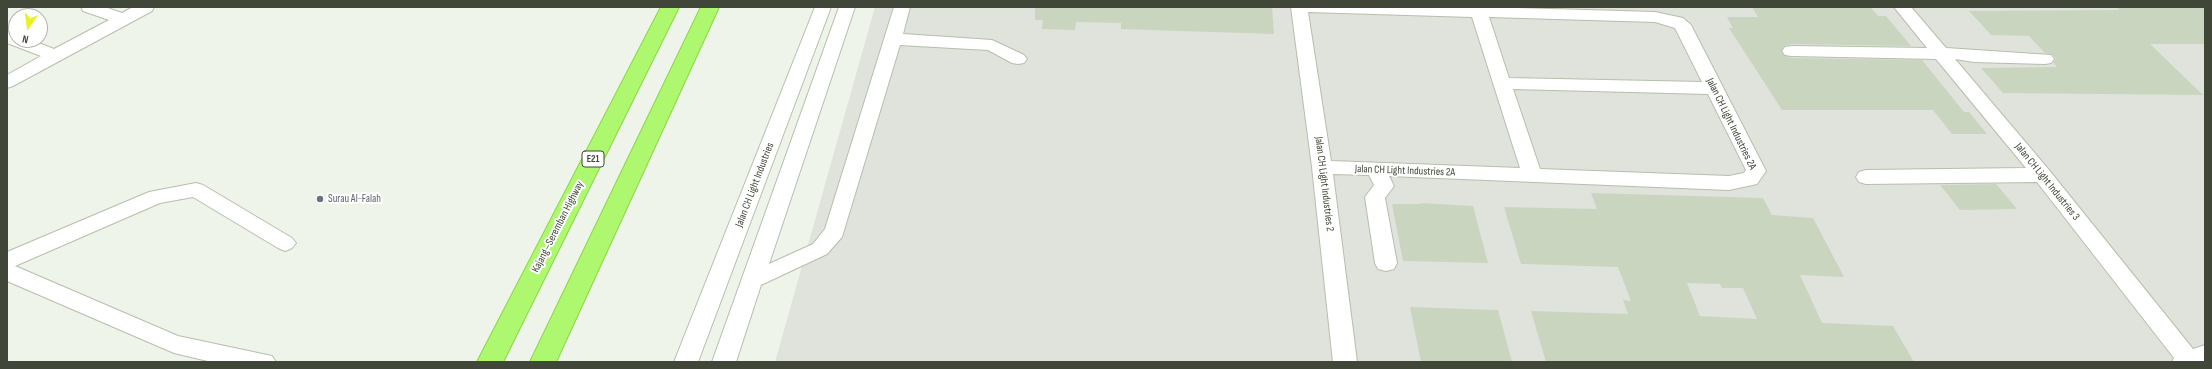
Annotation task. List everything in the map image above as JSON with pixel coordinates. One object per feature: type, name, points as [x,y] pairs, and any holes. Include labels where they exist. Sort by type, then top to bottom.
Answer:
[{"type":"highway","name":"Kajang–Seremban Highway","points":[[490,362],[670,7]]},
{"type":"highway","points":[[544,362],[710,7]]},
{"type":"street","points":[[89,7],[123,19]]},
{"type":"street","points":[[7,82],[146,7]]},
{"type":"street","name":"Jalan CH Light Industries","points":[[686,362],[824,7]]},
{"type":"street","points":[[724,362],[847,7]]},
{"type":"street","points":[[753,280],[820,249],[835,232],[902,7]]},
{"type":"street","name":"Jalan CH Light Industries 2","points":[[1299,7],[1322,167],[1345,362]]},
{"type":"street","name":"Jalan CH Light Industries 2A","points":[[1303,7],[1655,17],[1677,22],[1682,25],[1756,171],[1750,179],[1730,183],[1322,167]]},
{"type":"street","name":"Jalan CH Light Industries 3","points":[[1902,7],[2193,359]]},
{"type":"street","points":[[1479,12],[1532,175]]},
{"type":"street","points":[[7,36],[56,56]]},
{"type":"street","points":[[893,38],[992,45],[1018,59]]},
{"type":"street","points":[[1791,50],[1955,54],[1974,57],[2045,59]]},
{"type":"street","points":[[1502,83],[1714,88]]},
{"type":"street","points":[[1376,170],[1384,186],[1375,197],[1386,263]]},
{"type":"street","points":[[1866,177],[2042,175]]},
{"type":"street","points":[[7,261],[156,197],[196,190],[285,243]]},
{"type":"street","points":[[7,272],[174,344],[233,358],[264,362]]},
{"type":"shaded area","points":[[875,7],[2205,7],[2205,362],[775,362]]},
{"type":"building","points":[[1035,7],[1272,7],[1274,34],[1121,29],[1121,23],[1076,22],[1075,30],[1042,29],[1043,20],[1035,20]]},
{"type":"building","points":[[1752,7],[1871,8],[1878,16],[1886,16],[1911,46],[1791,44],[1784,46],[1781,52],[1785,56],[1791,58],[1922,60],[1964,112],[1969,112],[1987,134],[1952,134],[1933,110],[1782,110],[1729,28],[1733,28],[1727,17],[1758,17]]},
{"type":"building","points":[[2116,7],[2205,7],[2205,44],[2150,44],[2203,95],[2003,93],[1981,68],[2057,67],[2053,62],[2056,59],[2052,54],[2045,53],[2029,36],[1991,35],[1969,11],[2120,10]]},
{"type":"building","points":[[1996,184],[2017,209],[1960,210],[1940,185]]},
{"type":"building","points":[[1591,193],[1763,198],[1772,215],[1813,218],[1844,277],[1800,275],[1822,323],[1893,326],[1914,362],[1546,362],[1531,311],[1628,314],[1623,300],[1631,301],[1618,267],[1521,264],[1504,207],[1597,209]],"holes":[[[1687,283],[1720,284],[1722,288],[1743,288],[1757,319],[1700,316]]]},
{"type":"building","points":[[1420,203],[1473,206],[1488,263],[1403,261],[1392,204],[1421,204]]},
{"type":"building","points":[[1410,307],[1498,310],[1512,362],[1421,362]]},
{"type":"place","name":"Surau Al-Falah","points":[[320,199]]}]
